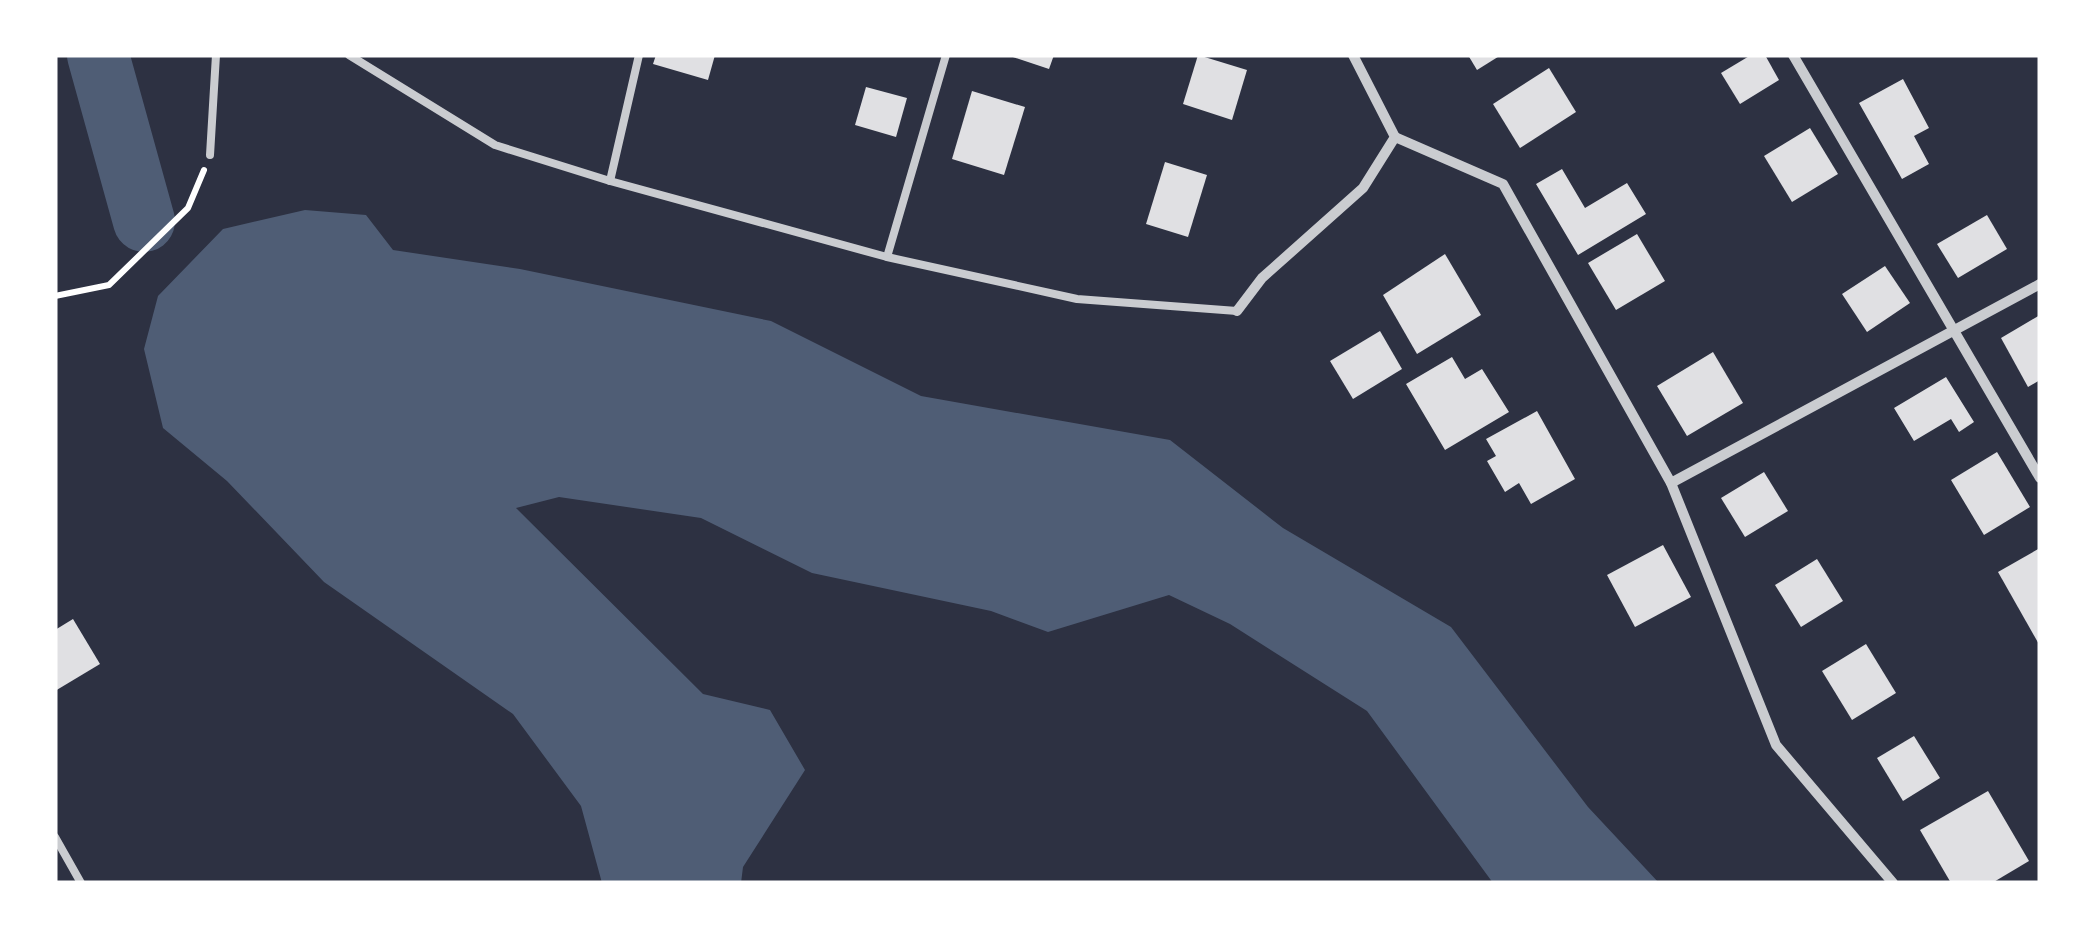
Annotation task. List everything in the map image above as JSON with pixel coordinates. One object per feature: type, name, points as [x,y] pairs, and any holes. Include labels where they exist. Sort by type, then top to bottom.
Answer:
[{"type":"street","points":[[1354,55],[1396,137],[1503,184],[1672,482],[1776,745],[1893,883]]},
{"type":"street","points":[[1794,55],[2040,478]]},
{"type":"street","points":[[1237,310],[1262,278],[1363,188],[1396,137]]},
{"type":"street","points":[[1672,482],[2040,284]]},
{"type":"lane","points":[[210,155],[216,55]]},
{"type":"lane","points":[[349,55],[494,145],[610,181],[887,257],[1077,299],[1237,310]]},
{"type":"lane","points":[[610,181],[639,55]]},
{"type":"lane","points":[[887,257],[946,55]]},
{"type":"lane","points":[[55,838],[81,883]]},
{"type":"path","points":[[55,296],[109,285],[188,208],[210,155]]},
{"type":"water","points":[[305,210],[366,215],[393,250],[520,269],[771,321],[921,396],[1170,440],[1283,528],[1451,627],[1588,807],[1659,883],[1493,883],[1367,711],[1230,624],[1169,595],[1048,632],[991,611],[812,573],[701,518],[559,497],[516,508],[703,694],[770,710],[805,770],[743,867],[741,883],[602,883],[581,806],[513,714],[324,582],[227,481],[163,428],[144,349],[158,296],[223,229]]},
{"type":"building","points":[[656,55],[715,55],[708,80],[653,64]]},
{"type":"building","points":[[1007,55],[1054,55],[1049,69]]},
{"type":"building","points":[[1198,55],[1247,70],[1232,120],[1183,104]]},
{"type":"building","points":[[1468,55],[1501,55],[1477,70]]},
{"type":"building","points":[[1751,55],[1765,55],[1779,80],[1740,104],[1721,73]]},
{"type":"building","points":[[1549,68],[1576,112],[1520,148],[1493,104]]},
{"type":"building","points":[[1903,79],[1929,128],[1914,136],[1929,164],[1902,179],[1859,103]]},
{"type":"building","points":[[866,87],[907,98],[896,137],[855,125]]},
{"type":"building","points":[[972,91],[1025,107],[1004,175],[952,159]]},
{"type":"building","points":[[1810,128],[1838,174],[1792,202],[1764,156]]},
{"type":"building","points":[[1165,162],[1207,175],[1188,237],[1146,224]]},
{"type":"building","points":[[1562,169],[1585,208],[1627,183],[1646,214],[1578,255],[1536,184]]},
{"type":"building","points":[[1987,215],[2007,249],[1958,278],[1937,244]]},
{"type":"building","points":[[1637,234],[1665,281],[1616,310],[1588,263]]},
{"type":"building","points":[[1445,254],[1481,315],[1417,354],[1383,295]]},
{"type":"building","points":[[1885,266],[1910,303],[1867,332],[1842,294]]},
{"type":"building","points":[[2040,315],[2040,380],[2028,387],[2001,338]]},
{"type":"building","points":[[1380,331],[1402,369],[1353,399],[1330,361]]},
{"type":"building","points":[[1713,352],[1743,403],[1687,436],[1657,386]]},
{"type":"building","points":[[1452,357],[1465,379],[1482,369],[1509,412],[1445,450],[1406,384]]},
{"type":"building","points":[[1946,377],[1974,422],[1959,432],[1951,419],[1914,441],[1894,408]]},
{"type":"building","points":[[1537,411],[1575,479],[1531,504],[1519,483],[1505,492],[1487,461],[1496,456],[1486,439]]},
{"type":"building","points":[[1997,452],[2030,507],[1984,535],[1951,480]]},
{"type":"building","points":[[1764,472],[1788,511],[1745,537],[1721,498]]},
{"type":"building","points":[[1663,545],[1691,597],[1635,627],[1607,575]]},
{"type":"building","points":[[2040,548],[2040,646],[1998,572]]},
{"type":"building","points":[[1817,559],[1843,601],[1801,627],[1775,585]]},
{"type":"building","points":[[73,619],[100,664],[55,691],[55,630]]},
{"type":"building","points":[[1866,644],[1896,693],[1852,720],[1822,671]]},
{"type":"building","points":[[1914,736],[1940,778],[1903,801],[1877,758]]},
{"type":"building","points":[[1988,791],[2029,861],[1992,883],[1951,883],[1920,830]]},
{"type":"waterway","points":[[98,55],[144,221]]}]
